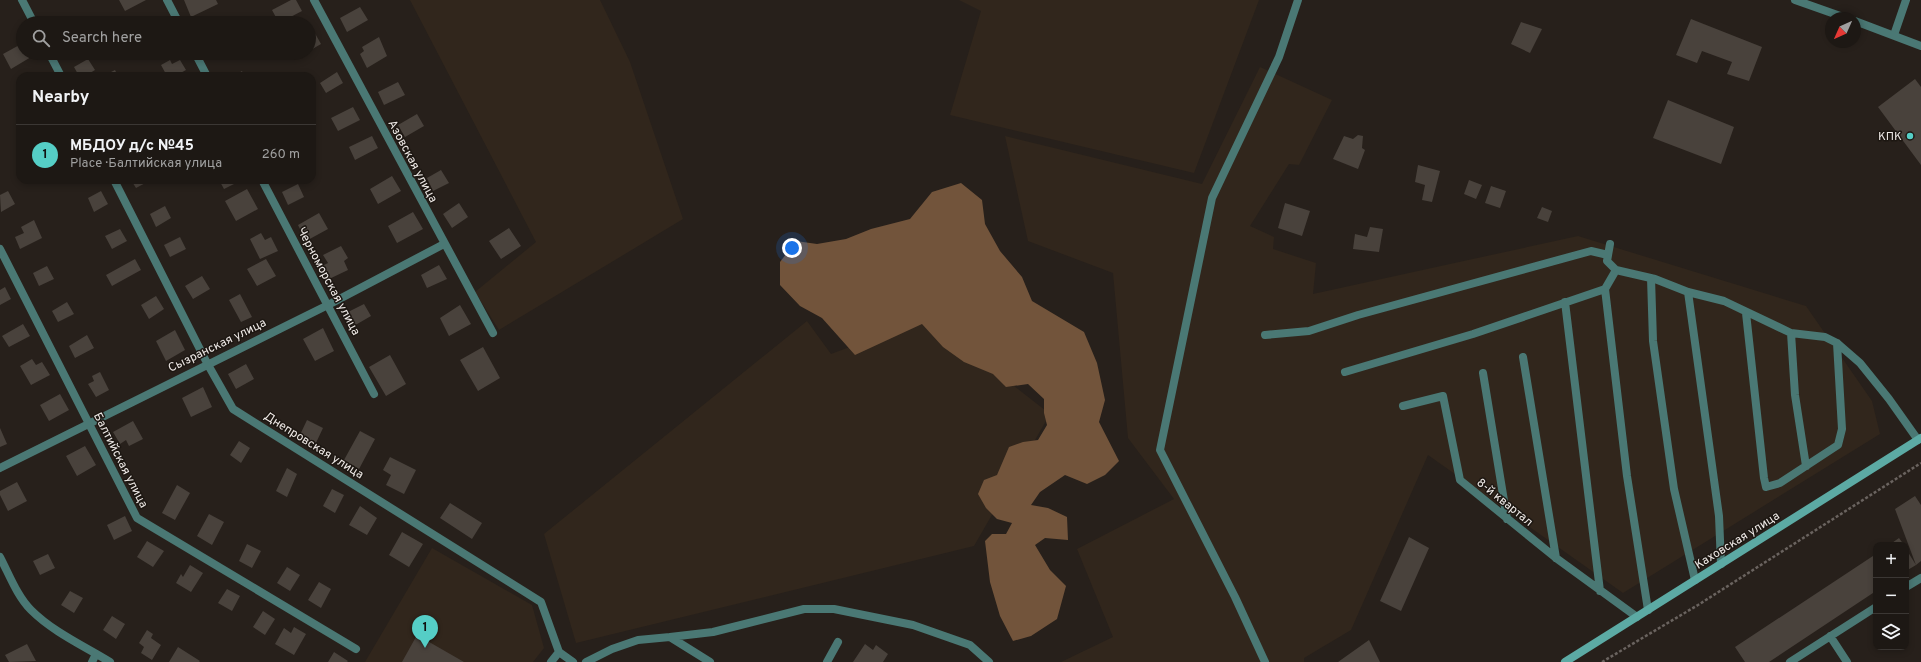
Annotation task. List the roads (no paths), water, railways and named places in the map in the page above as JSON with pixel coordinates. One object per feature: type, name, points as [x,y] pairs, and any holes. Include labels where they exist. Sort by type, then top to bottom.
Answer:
[{"type":"main road","name":"Каховская улица","points":[[1571,660],[1695,580],[1920,441]]},
{"type":"street","points":[[22,0],[30,16]]},
{"type":"street","points":[[167,0],[175,16]]},
{"type":"street","name":"Азовская улица","points":[[314,0],[493,333]]},
{"type":"street","points":[[1265,662],[1235,597],[1160,450],[1212,198],[1279,57],[1298,0]]},
{"type":"street","points":[[1795,0],[1829,12]]},
{"type":"street","points":[[1894,35],[1906,0]]},
{"type":"street","points":[[1861,23],[1921,46]]},
{"type":"street","points":[[53,60],[59,72]]},
{"type":"street","points":[[199,60],[205,72]]},
{"type":"street","name":"Днепровская улица","points":[[116,184],[207,363],[233,409],[541,602],[559,652]]},
{"type":"street","name":"Черноморская улица","points":[[264,184],[374,394]]},
{"type":"street","name":"Сызранская улица","points":[[0,468],[207,363],[328,305],[444,244]]},
{"type":"street","points":[[1610,244],[1607,261],[1616,270],[1651,278],[1688,292],[1724,301],[1746,313],[1791,333],[1825,337],[1837,343],[1860,362],[1920,441]]},
{"type":"street","name":"Балтийская улица","points":[[0,249],[137,518],[356,649]]},
{"type":"street","points":[[1265,335],[1309,331],[1358,315],[1591,251],[1608,254]]},
{"type":"street","points":[[1616,270],[1605,289],[1627,476],[1648,610]]},
{"type":"street","points":[[1651,278],[1653,341],[1674,489],[1695,580]]},
{"type":"street","points":[[1345,372],[1473,334],[1605,289]]},
{"type":"street","points":[[1688,292],[1719,516],[1721,564]]},
{"type":"street","points":[[1565,302],[1600,591]]},
{"type":"street","points":[[1746,313],[1766,487],[1780,483],[1838,445],[1842,429],[1837,343]]},
{"type":"street","points":[[1791,333],[1795,395],[1806,466]]},
{"type":"street","points":[[1524,357],[1556,558]]},
{"type":"street","points":[[1483,373],[1507,519]]},
{"type":"street","name":"8-й квартал","points":[[1403,406],[1443,396],[1460,480],[1556,558],[1637,617]]},
{"type":"street","points":[[0,557],[16,588],[30,609],[52,628],[110,662]]},
{"type":"street","points":[[1909,585],[1921,578]]},
{"type":"street","points":[[586,662],[612,649],[638,640],[713,632],[804,610],[834,609],[920,627],[970,645],[989,662]]},
{"type":"street","points":[[1790,662],[1873,609]]},
{"type":"street","points":[[1830,636],[1847,662]]},
{"type":"street","points":[[670,637],[710,662]]},
{"type":"street","points":[[827,662],[838,642]]},
{"type":"street","points":[[551,662],[559,652],[573,662]]},
{"type":"street","points":[[92,662],[96,654]]},
{"type":"place","name":"КПК","points":[[1910,136]]},
{"type":"place","name":"МБДОУ д/с №45","points":[[425,648]]}]
